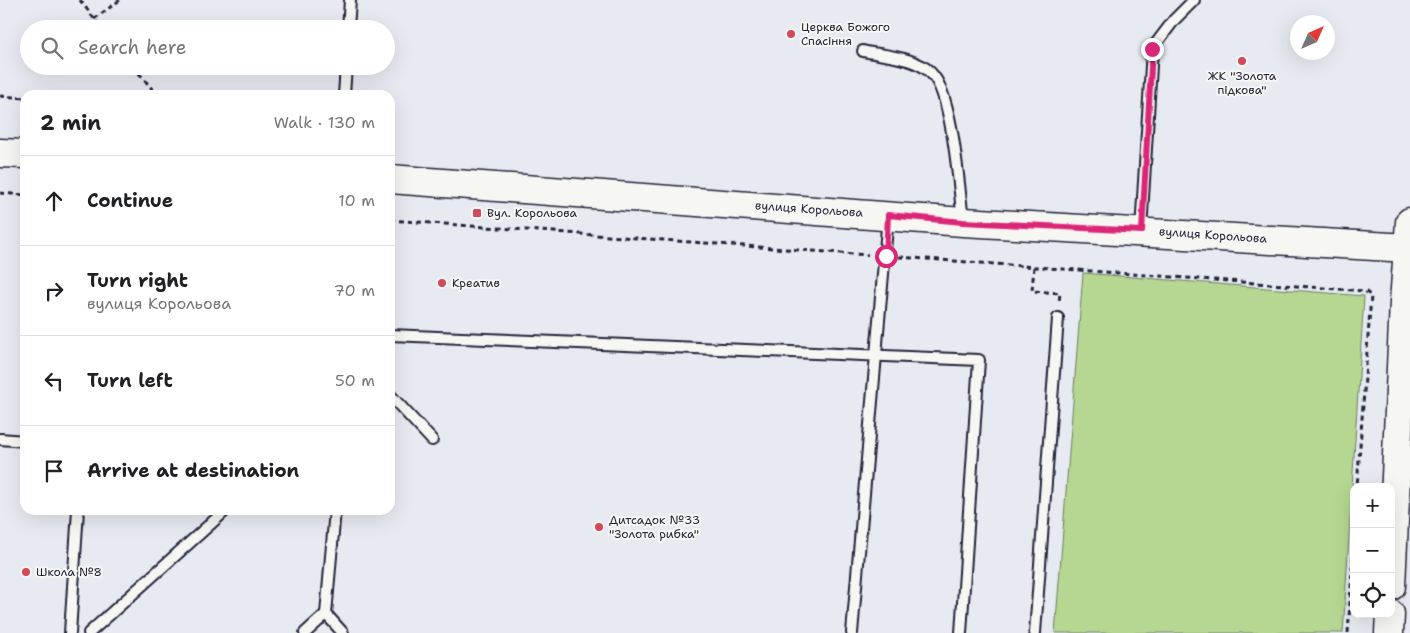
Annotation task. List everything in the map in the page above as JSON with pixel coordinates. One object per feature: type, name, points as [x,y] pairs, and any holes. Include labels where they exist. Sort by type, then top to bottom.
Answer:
[{"type":"street","points":[[0,153],[20,154]]},
{"type":"street","name":"вулиця Корольова","points":[[395,179],[963,222],[1142,231],[1409,235]]},
{"type":"street","points":[[1392,573],[1409,235]]},
{"type":"street","points":[[1389,633],[1390,618]]},
{"type":"lane","points":[[349,20],[350,0]]},
{"type":"lane","points":[[1142,231],[1152,49],[1174,20],[1194,0]]},
{"type":"lane","points":[[863,50],[917,64],[932,73],[941,89],[951,128],[963,222]]},
{"type":"lane","points":[[344,90],[345,75]]},
{"type":"lane","points":[[852,633],[888,215]]},
{"type":"lane","points":[[1035,633],[1058,318]]},
{"type":"lane","points":[[395,336],[877,354],[979,360],[961,633]]},
{"type":"lane","points":[[395,400],[432,440]]},
{"type":"lane","points":[[0,439],[20,441]]},
{"type":"lane","points":[[70,633],[78,515]]},
{"type":"lane","points":[[89,633],[220,515]]},
{"type":"lane","points":[[305,633],[326,614],[336,515]]},
{"type":"lane","points":[[326,614],[343,633]]},
{"type":"path","points":[[80,0],[94,19],[120,0]]},
{"type":"path","points":[[140,75],[153,90]]},
{"type":"path","points":[[0,96],[20,98]]},
{"type":"path","points":[[0,193],[20,195]]},
{"type":"path","points":[[1034,266],[1032,291],[1060,293],[1058,318]]},
{"type":"path","points":[[1358,483],[1371,296]]},
{"type":"path","points":[[1348,633],[1352,573]]},
{"type":"green space","points":[[1083,273],[1364,296],[1352,483],[1350,483],[1350,521],[1343,633],[1055,633]]},
{"type":"place","name":"Церква Божого Спасіння","points":[[791,34]]},
{"type":"place","name":"ЖК \"Золота підкова\"","points":[[1242,61]]},
{"type":"place","name":"Вул. Корольова","points":[[477,213]]},
{"type":"place","name":"Креатив","points":[[442,283]]},
{"type":"place","name":"Дитсадок №33 \"Золота рибка\"","points":[[599,527]]},
{"type":"place","name":"Школа №8","points":[[26,572]]},
{"type":"route","points":[[886,256],[888,215],[963,222],[1142,231],[1152,49]]}]
